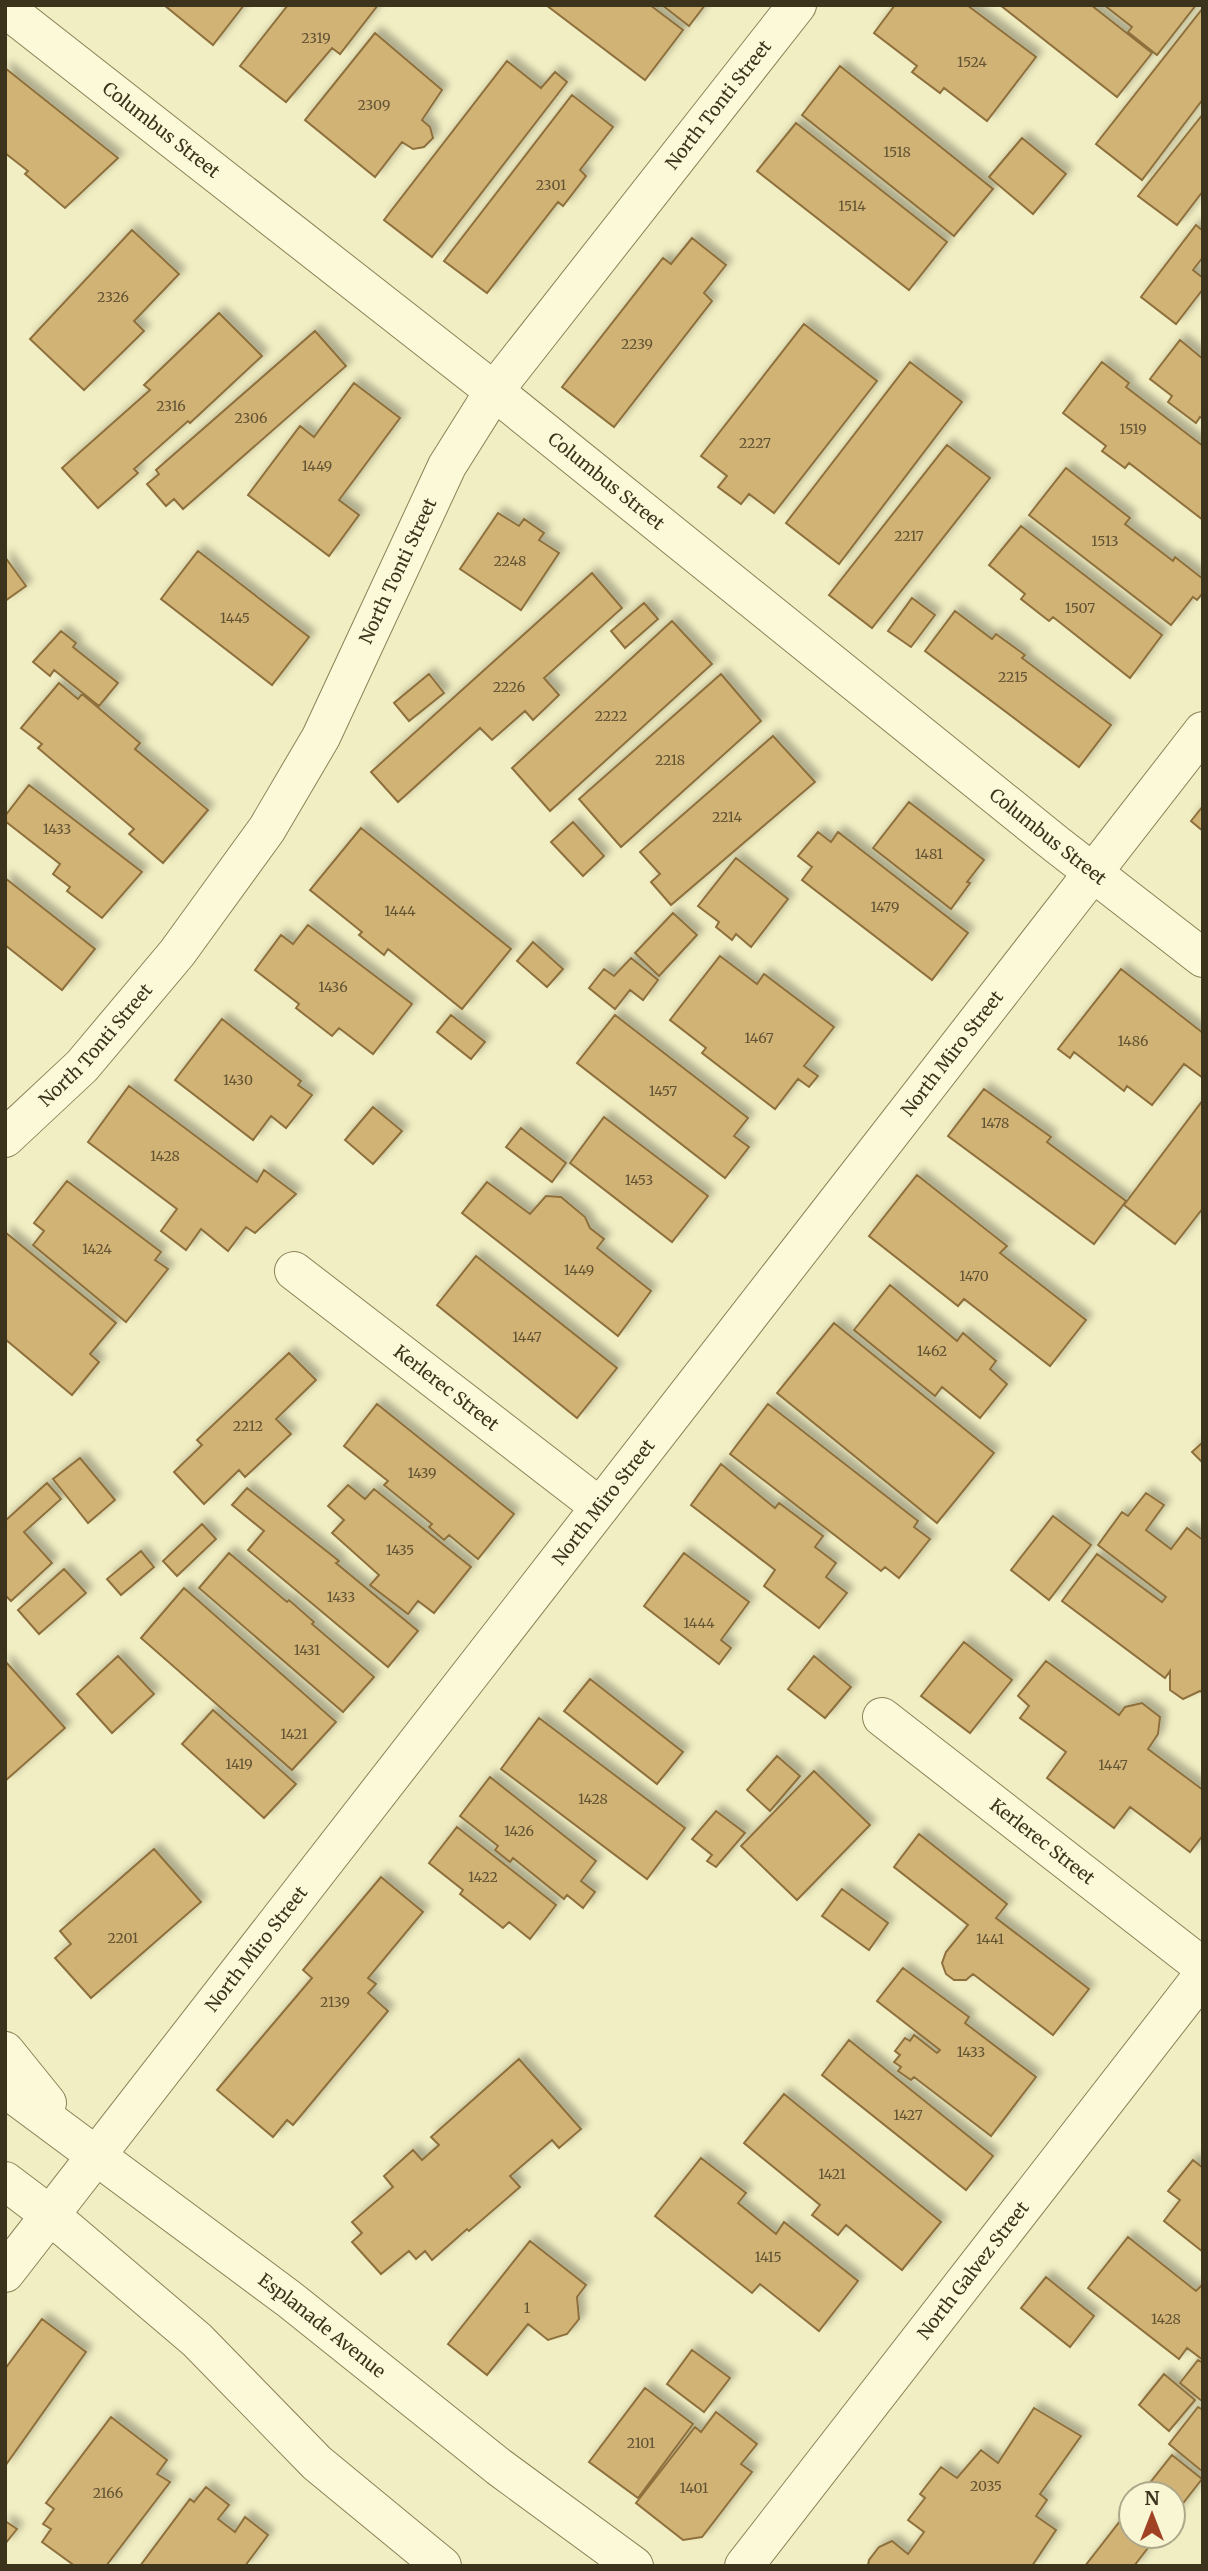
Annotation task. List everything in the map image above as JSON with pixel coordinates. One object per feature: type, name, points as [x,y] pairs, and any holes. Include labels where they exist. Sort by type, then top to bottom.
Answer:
[{"type":"street","name":"North Tonti Street","points":[[5,1138],[82,1066],[177,953],[267,829],[321,737],[447,466],[494,391],[797,5]]},
{"type":"street","name":"Columbus Street","points":[[5,8],[494,391],[1092,872],[1203,958]]},
{"type":"street","name":"North Miro Street","points":[[5,2273],[50,2215],[85,2146],[600,1507],[1203,731]]},
{"type":"street","name":"Kerlerec Street","points":[[293,1271],[600,1507]]},
{"type":"street","name":"Kerlerec Street","points":[[882,1717],[1203,1966]]},
{"type":"street","name":"North Galvez Street","points":[[744,2566],[1203,1975]]},
{"type":"street","points":[[5,2051],[85,2146]]},
{"type":"street","name":"Esplanade Avenue","points":[[5,2088],[289,2299],[499,2466],[634,2566]]},
{"type":"street","points":[[5,2181],[50,2215],[197,2340],[317,2463],[400,2566]]},
{"type":"street","points":[[317,2463],[442,2566]]},
{"type":"building","points":[[164,5],[244,5],[213,45]]},
{"type":"building","points":[[288,5],[378,5],[340,54],[332,48],[286,102],[240,66]]},
{"type":"building","points":[[546,5],[650,5],[683,30],[645,80]]},
{"type":"building","points":[[662,5],[705,5],[689,26]]},
{"type":"building","points":[[895,5],[967,5],[1036,57],[987,121],[944,88],[940,93],[912,72],[917,66],[874,33]]},
{"type":"building","points":[[1000,5],[1091,5],[1152,53],[1117,97]]},
{"type":"building","points":[[1104,5],[1196,5],[1157,55],[1128,32],[1132,27]]},
{"type":"building","points":[[1203,8],[1203,99],[1142,180],[1096,144]]},
{"type":"building","points":[[375,33],[442,90],[422,120],[430,127],[433,138],[424,147],[413,149],[402,142],[375,177],[305,120]]},
{"type":"building","points":[[507,61],[541,88],[555,72],[567,82],[432,257],[384,220]]},
{"type":"building","points":[[840,66],[993,189],[954,236],[802,115]]},
{"type":"building","points":[[5,68],[118,158],[65,208],[25,174],[28,171],[5,153]]},
{"type":"building","points":[[572,95],[613,127],[580,170],[586,176],[563,206],[558,202],[487,293],[444,261]]},
{"type":"building","points":[[1203,114],[1203,191],[1177,225],[1138,196]]},
{"type":"building","points":[[796,123],[947,242],[909,290],[757,171]]},
{"type":"building","points":[[1022,138],[1066,174],[1033,214],[989,177]]},
{"type":"building","points":[[1196,225],[1203,231],[1203,257],[1193,270],[1203,278],[1203,289],[1176,324],[1141,297]]},
{"type":"building","points":[[132,230],[179,274],[134,321],[144,331],[84,390],[30,339]]},
{"type":"building","points":[[692,238],[726,265],[704,293],[712,301],[614,427],[562,387],[663,258],[671,264]]},
{"type":"building","points":[[219,313],[262,356],[190,423],[188,421],[134,469],[138,473],[98,508],[62,468],[150,390],[144,385]]},
{"type":"building","points":[[804,324],[877,381],[774,513],[749,494],[741,504],[718,487],[727,476],[701,456]]},
{"type":"building","points":[[315,331],[346,366],[183,509],[174,499],[166,506],[147,484],[159,474],[156,470]]},
{"type":"building","points":[[1180,340],[1203,359],[1203,419],[1200,417],[1196,423],[1168,402],[1172,396],[1150,379]]},
{"type":"building","points":[[910,362],[962,402],[839,564],[786,523]]},
{"type":"building","points":[[1102,362],[1129,383],[1126,387],[1203,446],[1203,520],[1129,463],[1125,468],[1102,451],[1106,446],[1063,413]]},
{"type":"building","points":[[354,383],[400,418],[339,500],[359,515],[329,556],[248,495],[300,426],[314,437]]},
{"type":"building","points":[[947,445],[990,478],[872,628],[829,595]]},
{"type":"building","points":[[1066,468],[1130,518],[1125,524],[1173,561],[1175,557],[1203,579],[1203,593],[1197,600],[1193,597],[1171,625],[1029,515]]},
{"type":"building","points":[[498,513],[519,526],[524,519],[544,533],[539,540],[559,553],[521,610],[460,569]]},
{"type":"building","points":[[1021,526],[1162,635],[1130,678],[1053,617],[1049,621],[1021,599],[1025,594],[989,565]]},
{"type":"building","points":[[198,551],[309,637],[272,685],[161,599]]},
{"type":"building","points":[[5,557],[26,586],[5,601]]},
{"type":"building","points":[[592,573],[622,608],[544,678],[559,695],[533,720],[525,711],[492,740],[480,728],[398,802],[371,772]]},
{"type":"building","points":[[912,598],[935,615],[911,647],[888,631]]},
{"type":"building","points":[[644,603],[658,619],[625,648],[611,631]]},
{"type":"building","points":[[955,611],[992,639],[996,634],[1025,655],[1022,658],[1111,725],[1079,767],[925,651]]},
{"type":"building","points":[[672,621],[712,664],[550,811],[512,768]]},
{"type":"building","points":[[61,631],[76,643],[73,647],[118,683],[99,706],[54,670],[50,676],[33,662]]},
{"type":"building","points":[[429,674],[444,693],[409,721],[394,703]]},
{"type":"building","points":[[721,674],[761,721],[621,847],[579,799]]},
{"type":"building","points":[[59,683],[78,699],[82,694],[140,743],[135,749],[208,810],[163,863],[129,834],[134,829],[38,748],[42,744],[21,728]]},
{"type":"building","points":[[773,736],[815,782],[671,905],[651,882],[660,874],[640,852]]},
{"type":"building","points":[[29,785],[142,872],[102,918],[67,891],[70,887],[53,874],[60,864],[5,821],[5,816]]},
{"type":"building","points":[[909,802],[984,860],[951,909],[873,848]]},
{"type":"building","points":[[1203,806],[1203,831],[1191,821]]},
{"type":"building","points":[[573,822],[604,856],[583,876],[551,842]]},
{"type":"building","points":[[361,828],[511,949],[462,1009],[388,949],[384,955],[359,935],[362,932],[310,890]]},
{"type":"building","points":[[818,832],[831,842],[838,832],[968,933],[932,980],[802,880],[812,867],[798,856]]},
{"type":"building","points":[[736,858],[788,899],[751,947],[736,934],[732,940],[716,927],[719,922],[698,906]]},
{"type":"building","points":[[5,878],[95,949],[62,990],[5,945]]},
{"type":"building","points":[[673,913],[697,935],[659,976],[635,953]]},
{"type":"building","points":[[308,925],[412,1004],[373,1054],[339,1028],[332,1036],[296,1008],[299,1004],[255,970],[281,935],[293,944]]},
{"type":"building","points":[[533,942],[563,969],[547,987],[517,961]]},
{"type":"building","points":[[720,956],[757,984],[764,974],[834,1027],[804,1066],[818,1076],[809,1087],[798,1079],[775,1109],[702,1053],[706,1048],[670,1020]]},
{"type":"building","points":[[631,958],[658,980],[643,1000],[630,990],[615,1009],[589,988],[604,969],[614,976]]},
{"type":"building","points":[[1121,969],[1203,1033],[1203,1078],[1184,1064],[1152,1105],[1127,1086],[1124,1091],[1074,1052],[1070,1058],[1058,1049]]},
{"type":"building","points":[[451,1015],[485,1042],[471,1059],[437,1032]]},
{"type":"building","points":[[615,1015],[748,1118],[734,1136],[749,1147],[725,1178],[577,1063]]},
{"type":"building","points":[[222,1019],[301,1081],[298,1085],[312,1095],[286,1128],[271,1116],[253,1140],[175,1080]]},
{"type":"building","points":[[129,1086],[257,1182],[264,1170],[296,1194],[255,1233],[246,1227],[228,1251],[201,1229],[186,1250],[161,1231],[177,1209],[88,1142]]},
{"type":"building","points":[[984,1089],[1051,1137],[1047,1142],[1126,1201],[1094,1244],[948,1136]]},
{"type":"building","points":[[1203,1100],[1203,1208],[1175,1244],[1124,1205]]},
{"type":"building","points":[[373,1107],[402,1131],[373,1164],[345,1140]]},
{"type":"building","points":[[604,1117],[708,1196],[672,1242],[570,1163]]},
{"type":"building","points":[[521,1128],[566,1163],[552,1182],[506,1147]]},
{"type":"building","points":[[917,1175],[1007,1246],[1000,1253],[1086,1320],[1050,1366],[964,1299],[958,1306],[869,1236]]},
{"type":"building","points":[[67,1181],[161,1252],[155,1260],[168,1269],[126,1322],[33,1245],[44,1231],[34,1223]]},
{"type":"building","points":[[487,1182],[530,1214],[546,1196],[561,1197],[585,1217],[590,1228],[604,1239],[597,1248],[651,1291],[618,1336],[462,1213]]},
{"type":"building","points":[[5,1232],[116,1323],[90,1354],[99,1362],[72,1395],[5,1339]]},
{"type":"building","points":[[476,1256],[617,1368],[577,1418],[437,1305]]},
{"type":"building","points":[[890,1285],[957,1341],[963,1333],[996,1361],[990,1369],[1007,1384],[980,1418],[942,1387],[935,1396],[854,1330]]},
{"type":"building","points":[[834,1323],[994,1453],[937,1523],[777,1393]]},
{"type":"building","points":[[289,1353],[316,1380],[276,1419],[291,1434],[245,1477],[239,1470],[204,1504],[174,1472],[202,1445],[197,1440]]},
{"type":"building","points":[[377,1404],[514,1514],[478,1559],[449,1535],[444,1540],[429,1527],[432,1524],[384,1485],[388,1481],[344,1446]]},
{"type":"building","points":[[768,1404],[918,1521],[914,1527],[930,1539],[899,1578],[885,1567],[881,1571],[730,1454]]},
{"type":"building","points":[[1203,1442],[1203,1463],[1192,1452]]},
{"type":"building","points":[[80,1458],[115,1500],[88,1523],[53,1479]]},
{"type":"building","points":[[721,1464],[775,1508],[779,1503],[823,1536],[815,1547],[836,1563],[826,1577],[847,1593],[819,1628],[764,1586],[775,1570],[691,1505]]},
{"type":"building","points":[[47,1483],[61,1499],[24,1532],[52,1563],[11,1601],[5,1595],[5,1521]]},
{"type":"building","points":[[348,1485],[365,1499],[374,1489],[471,1567],[434,1613],[418,1601],[408,1614],[370,1585],[379,1575],[332,1533],[344,1520],[328,1506]]},
{"type":"building","points":[[247,1488],[339,1561],[336,1563],[418,1631],[388,1667],[248,1550],[264,1531],[232,1505]]},
{"type":"building","points":[[1146,1493],[1164,1505],[1146,1530],[1171,1549],[1187,1528],[1203,1540],[1203,1693],[1200,1691],[1183,1699],[1170,1690],[1170,1671],[1165,1678],[1062,1601],[1097,1554],[1162,1602],[1166,1597],[1098,1545],[1122,1512],[1128,1516]]},
{"type":"building","points":[[1053,1516],[1091,1545],[1049,1600],[1011,1570]]},
{"type":"building","points":[[202,1524],[216,1539],[177,1576],[163,1561]]},
{"type":"building","points":[[141,1551],[154,1567],[121,1595],[107,1579]]},
{"type":"building","points":[[229,1553],[287,1602],[289,1600],[314,1622],[312,1624],[374,1677],[343,1712],[199,1588]]},
{"type":"building","points":[[684,1553],[749,1602],[721,1640],[731,1648],[719,1664],[644,1606]]},
{"type":"building","points":[[64,1569],[86,1593],[39,1634],[18,1610]]},
{"type":"building","points":[[184,1588],[336,1722],[292,1770],[141,1638]]},
{"type":"building","points":[[964,1642],[1012,1680],[970,1733],[921,1696]]},
{"type":"building","points":[[118,1656],[154,1694],[112,1733],[77,1694]]},
{"type":"building","points":[[814,1656],[851,1687],[825,1718],[788,1689]]},
{"type":"building","points":[[5,1661],[65,1728],[5,1781]]},
{"type":"building","points":[[1046,1661],[1119,1715],[1125,1707],[1142,1703],[1160,1717],[1158,1734],[1148,1749],[1203,1790],[1203,1835],[1190,1852],[1130,1807],[1114,1828],[1047,1778],[1066,1752],[1020,1718],[1029,1706],[1018,1696]]},
{"type":"building","points":[[590,1679],[683,1752],[657,1784],[564,1711]]},
{"type":"building","points":[[213,1710],[296,1784],[264,1818],[182,1744]]},
{"type":"building","points":[[539,1718],[685,1828],[647,1879],[501,1769]]},
{"type":"building","points":[[777,1756],[800,1776],[770,1811],[747,1790]]},
{"type":"building","points":[[814,1771],[870,1825],[797,1900],[741,1846]]},
{"type":"building","points":[[490,1777],[596,1861],[581,1881],[595,1892],[583,1908],[567,1895],[564,1899],[513,1858],[510,1862],[495,1850],[498,1846],[460,1816]]},
{"type":"building","points":[[716,1811],[745,1833],[716,1867],[707,1861],[712,1855],[692,1839]]},
{"type":"building","points":[[457,1827],[556,1905],[530,1939],[509,1922],[503,1928],[460,1894],[463,1890],[429,1863]]},
{"type":"building","points":[[919,1834],[1007,1904],[996,1918],[1089,1989],[1053,2035],[973,1974],[966,1980],[954,1980],[946,1974],[942,1963],[946,1952],[968,1925],[894,1867]]},
{"type":"building","points":[[154,1849],[201,1902],[91,1998],[55,1958],[71,1944],[60,1931]]},
{"type":"building","points":[[381,1877],[423,1912],[368,1978],[376,1984],[368,1993],[388,2011],[293,2125],[287,2120],[273,2137],[217,2090],[312,1978],[303,1970]]},
{"type":"building","points":[[842,1889],[888,1923],[869,1950],[822,1916]]},
{"type":"building","points":[[903,1968],[969,2017],[965,2023],[1036,2077],[991,2136],[914,2077],[911,2080],[898,2071],[901,2067],[894,2062],[900,2055],[895,2051],[905,2038],[910,2041],[914,2035],[937,2053],[940,2050],[877,2001]]},
{"type":"building","points":[[849,2040],[993,2156],[966,2190],[822,2075]]},
{"type":"building","points":[[519,2059],[581,2129],[559,2148],[552,2140],[510,2176],[520,2187],[432,2260],[425,2251],[416,2259],[409,2251],[381,2274],[352,2242],[362,2233],[352,2222],[393,2187],[384,2176],[413,2150],[422,2160],[439,2145],[431,2137]]},
{"type":"building","points":[[784,2094],[941,2222],[902,2270],[846,2225],[838,2235],[812,2215],[820,2205],[744,2143]]},
{"type":"building","points":[[701,2158],[746,2193],[738,2203],[776,2234],[784,2222],[858,2281],[819,2331],[760,2284],[752,2293],[655,2216]]},
{"type":"building","points":[[1193,2160],[1203,2168],[1203,2252],[1164,2221],[1180,2200],[1168,2191]]},
{"type":"building","points":[[1128,2237],[1196,2291],[1203,2284],[1203,2360],[1187,2348],[1179,2359],[1088,2288]]},
{"type":"building","points":[[530,2241],[586,2285],[577,2297],[579,2319],[567,2334],[548,2340],[528,2324],[487,2375],[448,2344]]},
{"type":"building","points":[[1046,2277],[1094,2316],[1070,2347],[1021,2308]]},
{"type":"building","points":[[42,2319],[86,2352],[5,2466],[5,2369]]},
{"type":"building","points":[[692,2350],[730,2378],[704,2412],[667,2384]]},
{"type":"building","points":[[1198,2360],[1203,2363],[1203,2402],[1180,2383]]},
{"type":"building","points":[[1164,2374],[1195,2400],[1169,2431],[1139,2405]]},
{"type":"building","points":[[645,2388],[693,2424],[638,2498],[589,2462]]},
{"type":"building","points":[[1198,2407],[1203,2410],[1203,2472],[1169,2444]]},
{"type":"building","points":[[1034,2408],[1081,2436],[1040,2494],[1047,2500],[1036,2516],[1056,2530],[1032,2566],[868,2566],[869,2560],[879,2547],[892,2541],[908,2554],[924,2532],[908,2520],[925,2498],[920,2494],[941,2467],[957,2478],[981,2450],[998,2463]]},
{"type":"building","points":[[716,2412],[757,2444],[741,2464],[752,2472],[702,2537],[683,2540],[636,2503],[695,2427],[701,2432]]},
{"type":"building","points":[[111,2417],[167,2460],[157,2474],[170,2482],[106,2566],[75,2566],[42,2542],[51,2529],[43,2524],[54,2509],[46,2503]]},
{"type":"building","points":[[1172,2455],[1202,2479],[1187,2498],[1187,2480],[1152,2480]]},
{"type":"building","points":[[206,2487],[229,2505],[218,2519],[235,2532],[245,2517],[268,2535],[245,2566],[140,2566],[190,2499],[194,2502]]},
{"type":"building","points":[[5,2521],[17,2529],[5,2544]]},
{"type":"building","points":[[1117,2525],[1117,2550],[1146,2550],[1134,2566],[1085,2566]]}]
